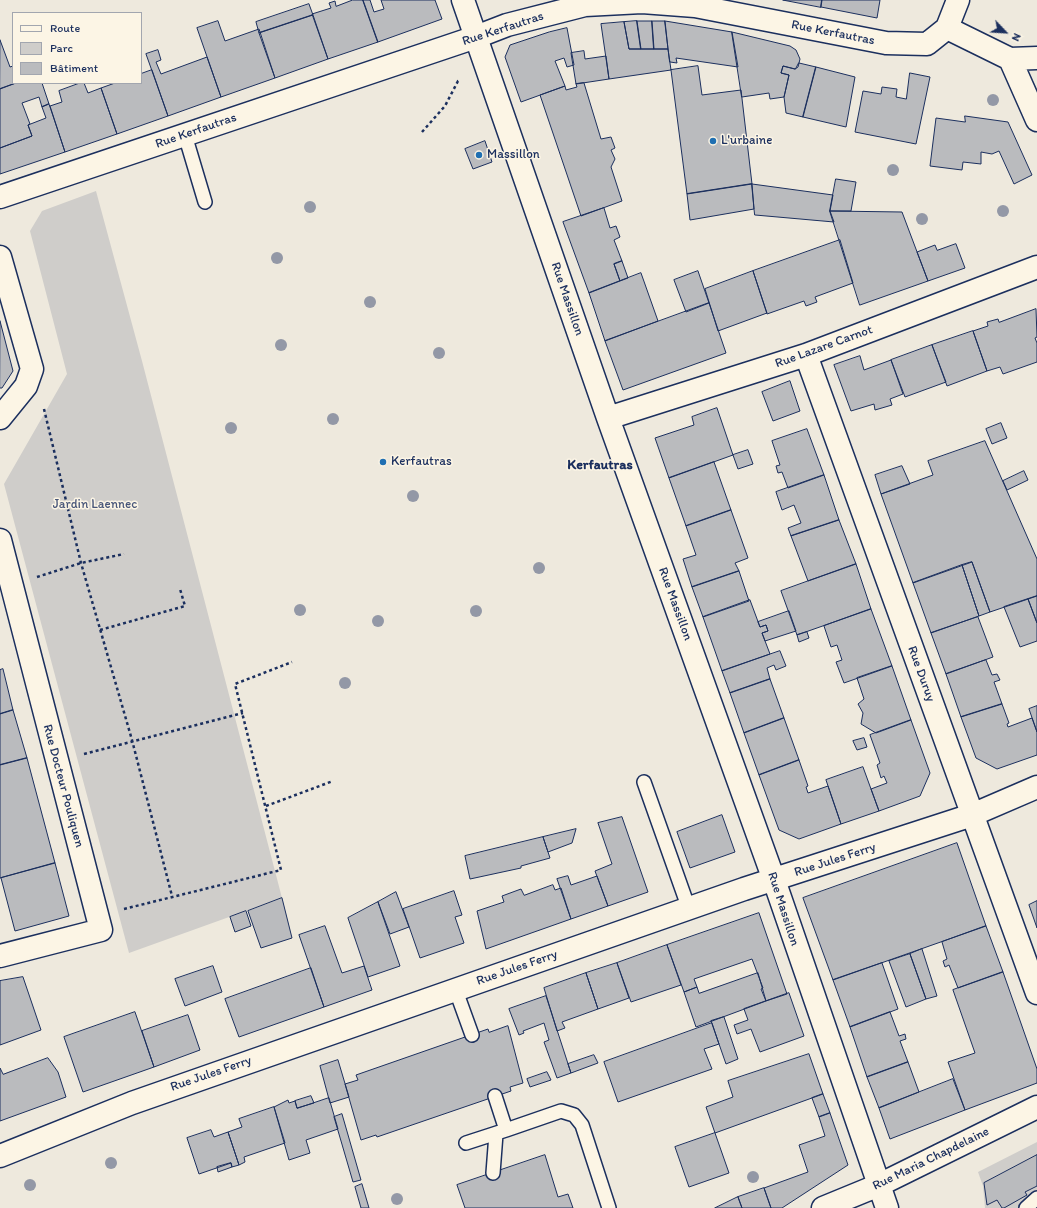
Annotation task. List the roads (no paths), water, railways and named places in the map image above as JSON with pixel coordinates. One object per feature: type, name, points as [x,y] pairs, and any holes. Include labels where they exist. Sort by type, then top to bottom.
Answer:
[{"type":"street","name":"Rue Massillon","points":[[463,0],[608,418],[774,880],[887,1208]]},
{"type":"street","points":[[958,0],[947,28],[1010,59],[1037,58]]},
{"type":"street","name":"Rue Kerfautras","points":[[0,197],[476,37],[507,24],[585,5],[642,2],[695,6],[886,43],[927,44],[947,28]]},
{"type":"street","points":[[1010,59],[1037,120]]},
{"type":"street","points":[[0,257],[32,369],[26,386],[0,418]]},
{"type":"street","name":"Rue Lazare Carnot","points":[[608,418],[806,355],[1037,267]]},
{"type":"street","name":"Rue Duruy","points":[[806,355],[1037,993]]},
{"type":"street","name":"Rue Docteur Pouliquen","points":[[0,540],[101,930],[0,956]]},
{"type":"street","name":"Rue Jules Ferry","points":[[0,1156],[132,1102],[455,988],[972,815],[1037,787]]},
{"type":"street","name":"Rue Maria Chapdelaine","points":[[823,1208],[879,1185],[1037,1107]]},
{"type":"lane","points":[[185,135],[205,202]]},
{"type":"lane","points":[[644,782],[689,909]]},
{"type":"lane","points":[[455,988],[472,1035]]},
{"type":"lane","points":[[493,1173],[501,1132],[495,1096]]},
{"type":"lane","points":[[466,1142],[501,1132],[561,1111],[574,1115],[582,1126],[609,1208]]},
{"type":"lane","points":[[1026,1208],[1037,1198]]},
{"type":"place","name":"L'urbaine","points":[[713,141]]},
{"type":"place","name":"Massillon","points":[[479,155]]},
{"type":"place","name":"Kerfautras","points":[[383,462]]},
{"type":"district","name":"Kerfautras","points":[[600,465]]},
{"type":"park label","name":"Jardin Laennec","points":[[95,505]]}]
